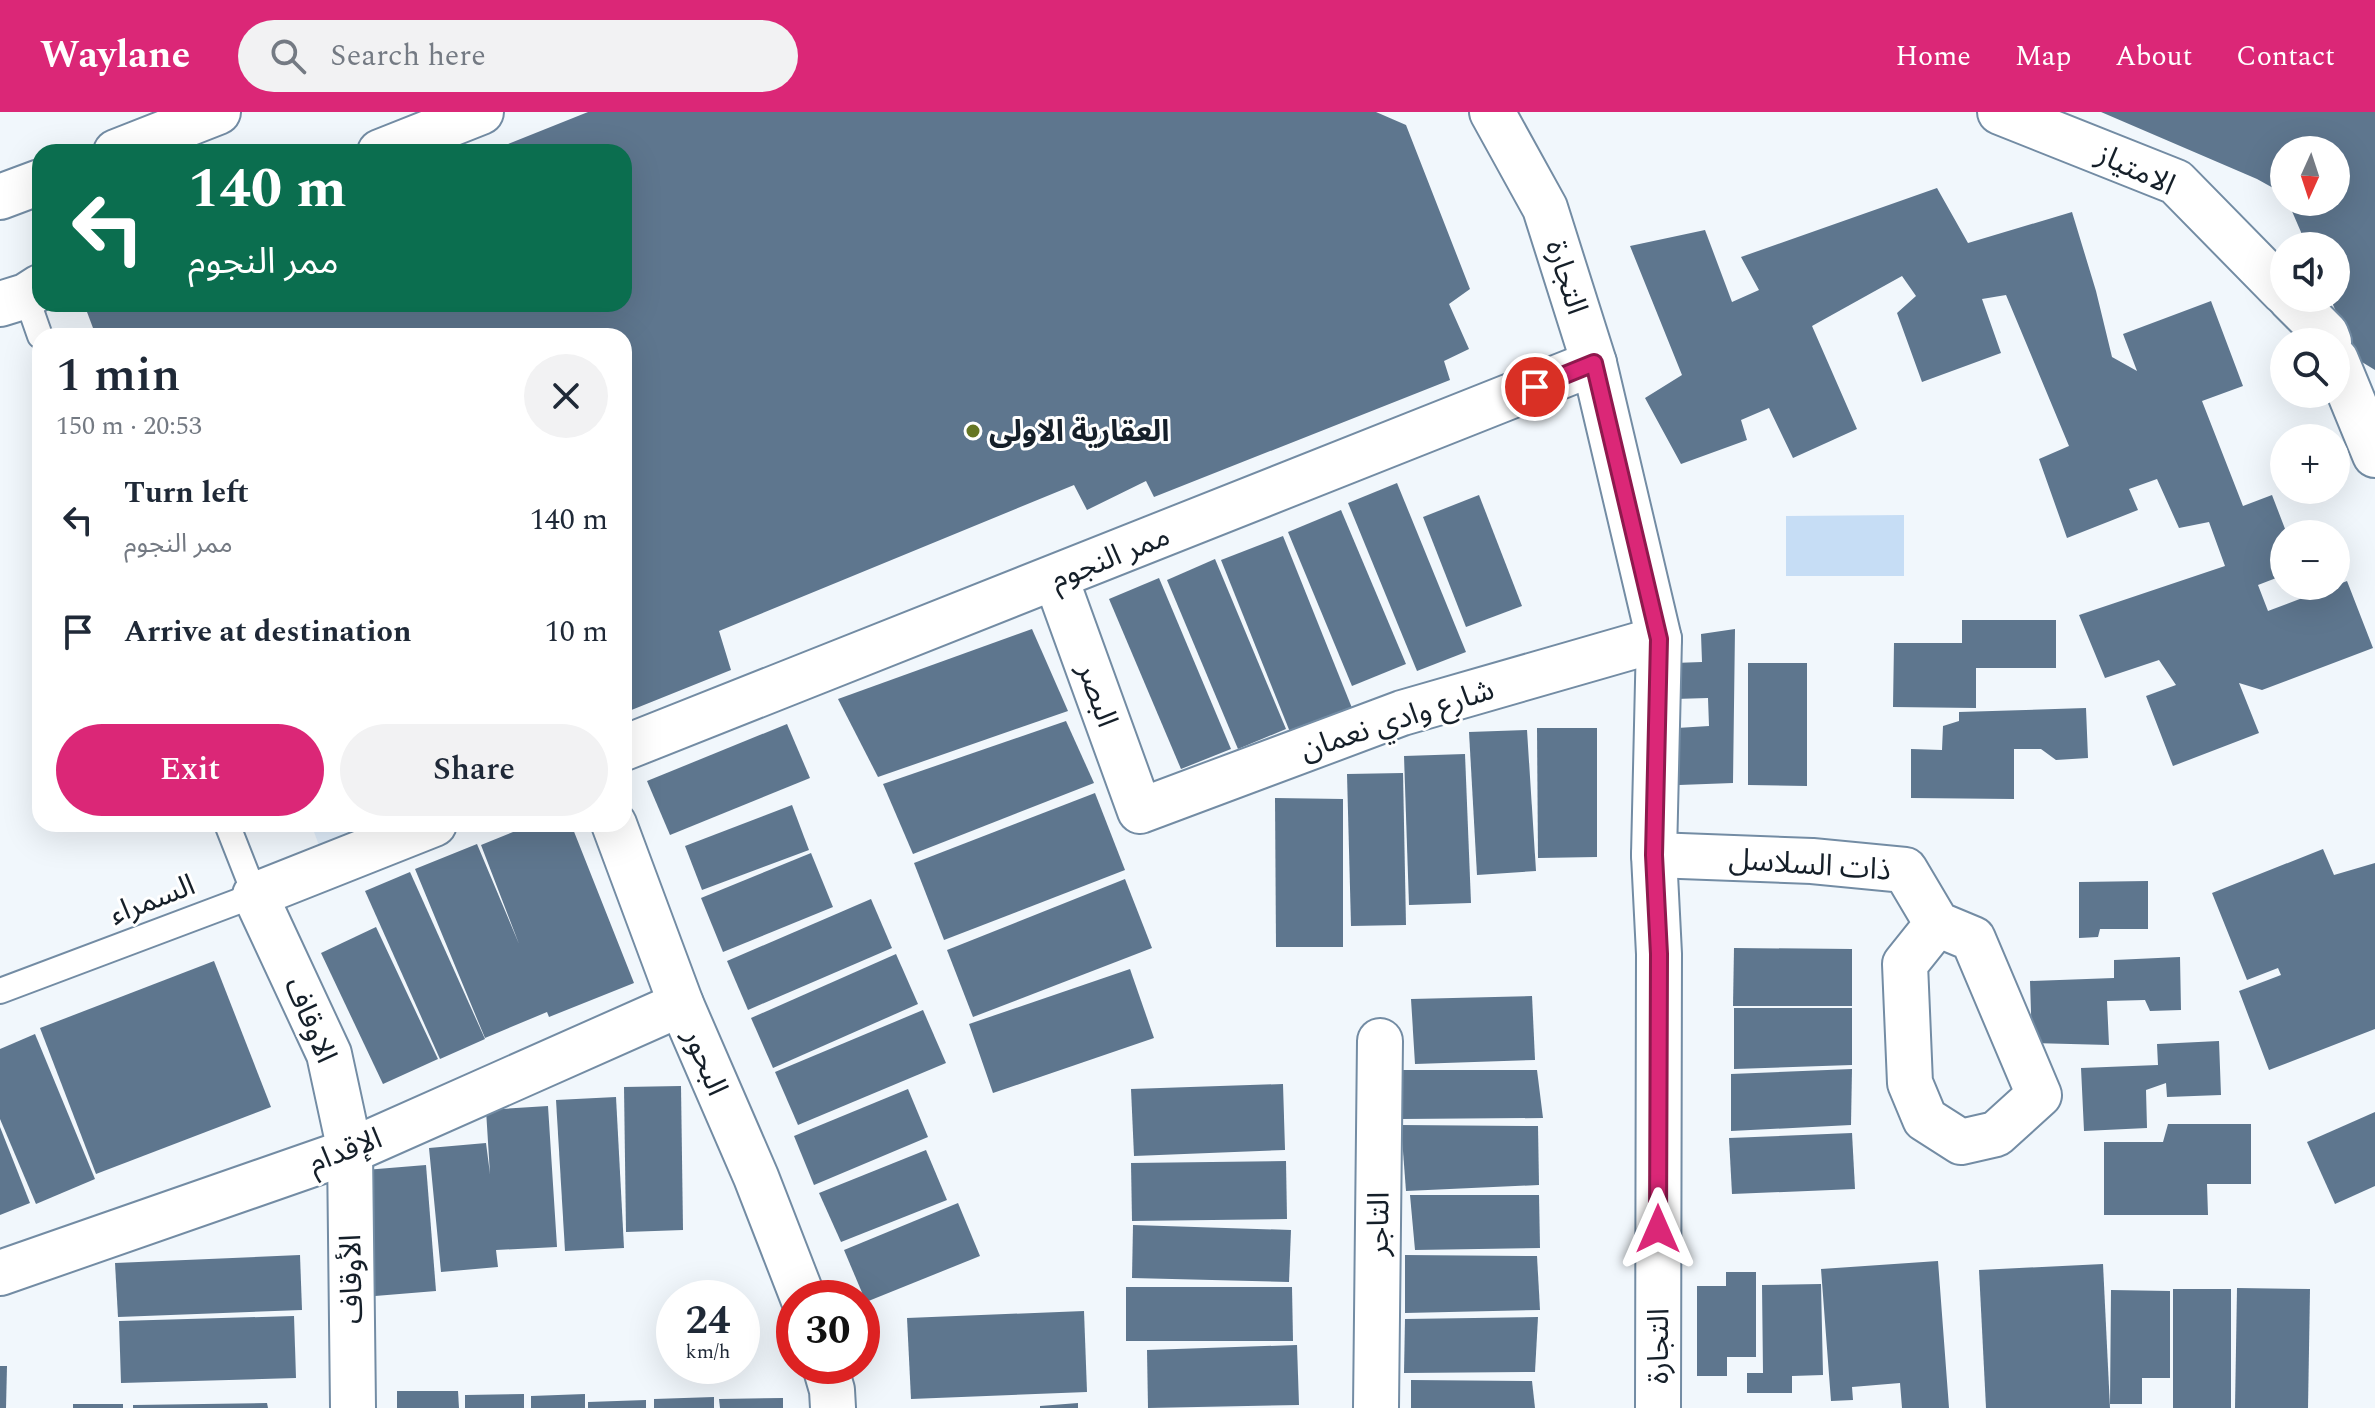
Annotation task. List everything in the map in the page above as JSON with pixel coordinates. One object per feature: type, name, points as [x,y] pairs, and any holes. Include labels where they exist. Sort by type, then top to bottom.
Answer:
[{"type":"street","points":[[136,144],[218,112]]},
{"type":"street","points":[[400,144],[481,112]]},
{"type":"street","name":"التجارة","points":[[1493,112],[1545,208],[1594,363],[1659,639],[1654,855],[1659,954],[1658,1408]]},
{"type":"street","name":"الامتياز","points":[[2000,112],[2176,182],[2270,278]]},
{"type":"street","points":[[0,197],[32,185]]},
{"type":"street","points":[[2304,312],[2320,328]]},
{"type":"street","name":"ممر النجوم","points":[[632,745],[1594,363]]},
{"type":"street","points":[[2350,394],[2375,455]]},
{"type":"street","name":"البصر","points":[[1056,579],[1140,811]]},
{"type":"street","name":"شارع وادي نعمان","points":[[1140,811],[1402,713],[1659,639]]},
{"type":"street","points":[[255,895],[414,832]]},
{"type":"street","name":"البحور","points":[[617,832],[681,1004],[756,1177],[796,1280]]},
{"type":"street","name":"ذات السلاسل","points":[[1654,855],[1812,861],[1905,870],[1937,924]]},
{"type":"street","name":"الاوقاف","points":[[255,895],[329,1054],[350,1151]]},
{"type":"street","points":[[1937,924],[1973,939],[2039,1095],[1996,1134],[1961,1142],[1925,1119],[1910,1083],[1905,964],[1937,924]]},
{"type":"street","name":"الإقدام","points":[[0,1273],[350,1151],[681,1004]]},
{"type":"street","name":"التاجر","points":[[1376,1408],[1380,1041]]},
{"type":"street","name":"الأوقاف","points":[[350,1151],[353,1408]]},
{"type":"street","points":[[830,1384],[833,1408]]},
{"type":"lane","points":[[22,296],[36,328]]},
{"type":"lane","points":[[230,832],[255,895]]},
{"type":"lane","name":"السمراء","points":[[0,991],[255,895]]},
{"type":"shaded area","points":[[314,832],[361,832],[320,848]]},
{"type":"water","points":[[1904,515],[1904,576],[1786,576],[1786,516]]},
{"type":"building","name":"العقارية الاولى","points":[[588,112],[1376,112],[1406,125],[1470,289],[1449,304],[1469,349],[1444,361],[1450,380],[1154,497],[1146,481],[1087,510],[1074,485],[719,631],[731,670],[632,710],[632,328],[93,328],[87,312],[632,312],[632,144],[508,144]]},
{"type":"building","points":[[2101,112],[2375,112],[2375,370],[2357,359],[2350,343],[2350,328],[2343,328],[2336,312],[2350,312],[2350,232],[2301,232],[2294,216],[2350,216],[2350,136],[2270,136],[2270,186]]},
{"type":"building","points":[[1937,188],[1968,243],[2072,212],[2112,357],[2137,371],[2123,334],[2211,301],[2243,386],[2202,401],[2243,506],[2270,496],[2270,504],[2275,504],[2282,520],[2270,520],[2270,580],[2258,585],[2268,611],[2297,600],[2350,600],[2350,589],[2373,648],[2262,690],[2239,683],[2259,733],[2173,766],[2146,696],[2176,685],[2159,660],[2105,678],[2079,615],[2225,566],[2209,522],[2179,528],[2157,479],[2129,489],[2138,510],[2067,538],[2039,459],[2069,446],[2006,295],[1982,299],[2001,353],[1922,382],[1897,313],[1916,296],[1902,276],[1812,326],[1857,429],[1793,458],[1769,408],[1741,420],[1747,440],[1681,464],[1645,398],[1682,375],[1630,246],[1705,230],[1732,302],[1759,290],[1741,257]]},
{"type":"building","points":[[1397,483],[1466,652],[1417,671],[1348,503]]},
{"type":"building","points":[[1479,495],[1522,606],[1466,627],[1423,517]]},
{"type":"building","points":[[1341,510],[1406,664],[1352,686],[1288,532]]},
{"type":"building","points":[[1283,536],[1352,708],[1290,732],[1221,560]]},
{"type":"building","points":[[1215,559],[1286,729],[1238,749],[1167,580]]},
{"type":"building","points":[[1159,578],[1231,749],[1181,769],[1109,599]]},
{"type":"building","points":[[1962,620],[2056,620],[2056,668],[1976,668],[1976,708],[1893,707],[1894,643],[1962,643]]},
{"type":"building","points":[[1032,629],[1068,711],[878,777],[838,699]]},
{"type":"building","points":[[1735,629],[1733,783],[1679,785],[1677,728],[1709,726],[1708,698],[1675,699],[1674,663],[1702,662],[1701,634]]},
{"type":"building","points":[[1748,663],[1807,663],[1807,786],[1748,785]]},
{"type":"building","points":[[2086,708],[2088,758],[2056,760],[2041,749],[2014,749],[2014,799],[1911,798],[1911,749],[1942,750],[1943,726],[1959,721],[1959,712]]},
{"type":"building","points":[[1066,721],[1094,783],[913,854],[883,784]]},
{"type":"building","points":[[787,724],[810,778],[670,835],[647,781]]},
{"type":"building","points":[[1537,728],[1597,728],[1597,857],[1538,858]]},
{"type":"building","points":[[1527,730],[1536,871],[1477,875],[1469,732]]},
{"type":"building","points":[[1465,754],[1471,903],[1409,905],[1404,756]]},
{"type":"building","points":[[1403,773],[1406,925],[1351,926],[1347,774]]},
{"type":"building","points":[[1095,793],[1125,870],[944,940],[914,863]]},
{"type":"building","points":[[1275,798],[1343,799],[1343,947],[1276,947]]},
{"type":"building","points":[[792,805],[809,850],[702,890],[685,846]]},
{"type":"building","points":[[513,832],[574,832],[634,983],[549,1017],[547,1012],[485,1038],[415,869],[477,844],[519,944],[481,845]]},
{"type":"building","points":[[2323,849],[2334,875],[2375,863],[2375,1029],[2269,1070],[2239,991],[2281,975],[2278,968],[2247,980],[2212,893]]},
{"type":"building","points":[[811,853],[833,907],[723,952],[701,898]]},
{"type":"building","points":[[410,872],[485,1039],[440,1059],[365,891]]},
{"type":"building","points":[[1125,879],[1152,948],[973,1017],[947,950]]},
{"type":"building","points":[[2148,881],[2148,929],[2100,929],[2098,937],[2079,938],[2079,882]]},
{"type":"building","points":[[871,899],[892,948],[748,1010],[727,961]]},
{"type":"building","points":[[376,927],[438,1059],[383,1084],[321,953]]},
{"type":"building","points":[[1734,948],[1852,949],[1852,1006],[1733,1006]]},
{"type":"building","points":[[896,954],[918,1004],[773,1068],[751,1018]]},
{"type":"building","points":[[2180,957],[2181,1010],[2150,1011],[2145,1000],[2107,1001],[2109,1045],[2032,1043],[2030,981],[2114,978],[2114,960]]},
{"type":"building","points":[[214,961],[271,1107],[96,1174],[40,1028]]},
{"type":"building","points":[[1130,969],[1154,1038],[993,1093],[969,1024]]},
{"type":"building","points":[[1532,996],[1535,1060],[1415,1064],[1411,999]]},
{"type":"building","points":[[1734,1008],[1852,1008],[1852,1065],[1734,1069]]},
{"type":"building","points":[[923,1010],[946,1063],[798,1125],[775,1072]]},
{"type":"building","points":[[35,1034],[95,1179],[36,1204],[0,1119],[0,1049]]},
{"type":"building","points":[[2219,1041],[2221,1095],[2167,1097],[2166,1083],[2146,1090],[2147,1128],[2084,1131],[2081,1068],[2158,1065],[2157,1044]]},
{"type":"building","points":[[1852,1069],[1851,1125],[1731,1131],[1731,1074]]},
{"type":"building","points":[[1397,1070],[1537,1070],[1543,1118],[1401,1119]]},
{"type":"building","points":[[1283,1084],[1285,1150],[1134,1156],[1131,1089]]},
{"type":"building","points":[[681,1086],[683,1230],[626,1232],[624,1087]]},
{"type":"building","points":[[908,1089],[928,1137],[814,1185],[794,1136]]},
{"type":"building","points":[[616,1097],[624,1248],[565,1251],[556,1100]]},
{"type":"building","points":[[548,1106],[557,1247],[496,1250],[498,1267],[441,1272],[429,1148],[486,1143],[490,1174],[486,1110]]},
{"type":"building","points":[[2375,1112],[2375,1186],[2335,1204],[2307,1142]]},
{"type":"building","points":[[2168,1124],[2251,1124],[2251,1184],[2207,1184],[2208,1215],[2104,1215],[2104,1142],[2163,1142]]},
{"type":"building","points":[[1401,1125],[1538,1126],[1539,1185],[1406,1191]]},
{"type":"building","points":[[0,1127],[30,1203],[0,1215]]},
{"type":"building","points":[[1852,1133],[1855,1189],[1732,1194],[1729,1138]]},
{"type":"building","points":[[926,1150],[947,1200],[841,1242],[819,1193]]},
{"type":"building","points":[[1286,1161],[1287,1219],[1132,1221],[1131,1163]]},
{"type":"building","points":[[426,1165],[436,1291],[375,1296],[365,1170]]},
{"type":"building","points":[[1410,1195],[1539,1195],[1540,1248],[1415,1250]]},
{"type":"building","points":[[958,1203],[980,1256],[880,1296],[880,1280],[857,1280],[844,1250]]},
{"type":"building","points":[[1133,1225],[1291,1230],[1289,1282],[1132,1278]]},
{"type":"building","points":[[300,1255],[302,1310],[118,1317],[115,1263]]},
{"type":"building","points":[[1405,1255],[1537,1256],[1540,1310],[1405,1313]]},
{"type":"building","points":[[1938,1261],[1949,1408],[1902,1408],[1900,1383],[1852,1387],[1853,1400],[1831,1401],[1821,1269]]},
{"type":"building","points":[[2103,1264],[2110,1408],[1986,1408],[1979,1270]]},
{"type":"building","points":[[1726,1272],[1756,1272],[1756,1357],[1727,1357],[1727,1376],[1697,1376],[1697,1286],[1726,1286]]},
{"type":"building","points":[[1821,1284],[1823,1375],[1792,1376],[1792,1393],[1747,1393],[1747,1373],[1763,1373],[1762,1285]]},
{"type":"building","points":[[1126,1287],[1292,1287],[1293,1341],[1126,1341]]},
{"type":"building","points":[[2237,1288],[2310,1289],[2308,1408],[2235,1408]]},
{"type":"building","points":[[2173,1289],[2231,1289],[2231,1408],[2173,1408]]},
{"type":"building","points":[[2111,1290],[2170,1291],[2170,1378],[2142,1378],[2142,1404],[2110,1404]]},
{"type":"building","points":[[1084,1311],[1087,1392],[911,1399],[907,1318]]},
{"type":"building","points":[[294,1316],[296,1378],[121,1383],[119,1321]]},
{"type":"building","points":[[1538,1317],[1535,1372],[1404,1373],[1405,1319]]},
{"type":"building","points":[[1297,1345],[1299,1405],[1148,1408],[1147,1350]]},
{"type":"building","points":[[0,1366],[7,1366],[6,1408],[0,1408]]},
{"type":"building","points":[[1411,1380],[1532,1381],[1535,1408],[1411,1408]]},
{"type":"building","points":[[397,1391],[458,1391],[459,1408],[397,1408]]},
{"type":"building","points":[[524,1394],[524,1408],[465,1408],[465,1395]]},
{"type":"building","points":[[585,1394],[585,1408],[531,1408],[531,1396]]},
{"type":"building","points":[[714,1397],[714,1408],[654,1408],[654,1399]]},
{"type":"building","points":[[783,1398],[783,1408],[720,1408],[719,1399]]},
{"type":"building","points":[[646,1400],[646,1408],[588,1408],[588,1402]]},
{"type":"building","points":[[267,1403],[268,1408],[133,1408],[133,1405]]},
{"type":"building","points":[[1078,1403],[1078,1408],[1040,1408],[1040,1406]]},
{"type":"building","points":[[73,1404],[123,1404],[123,1408],[73,1408]]},
{"type":"place","name":"العقارية الاولى","points":[[973,431]]},
{"type":"route","points":[[1535,387],[1594,363],[1659,639],[1654,855],[1659,954],[1658,1229]]}]
